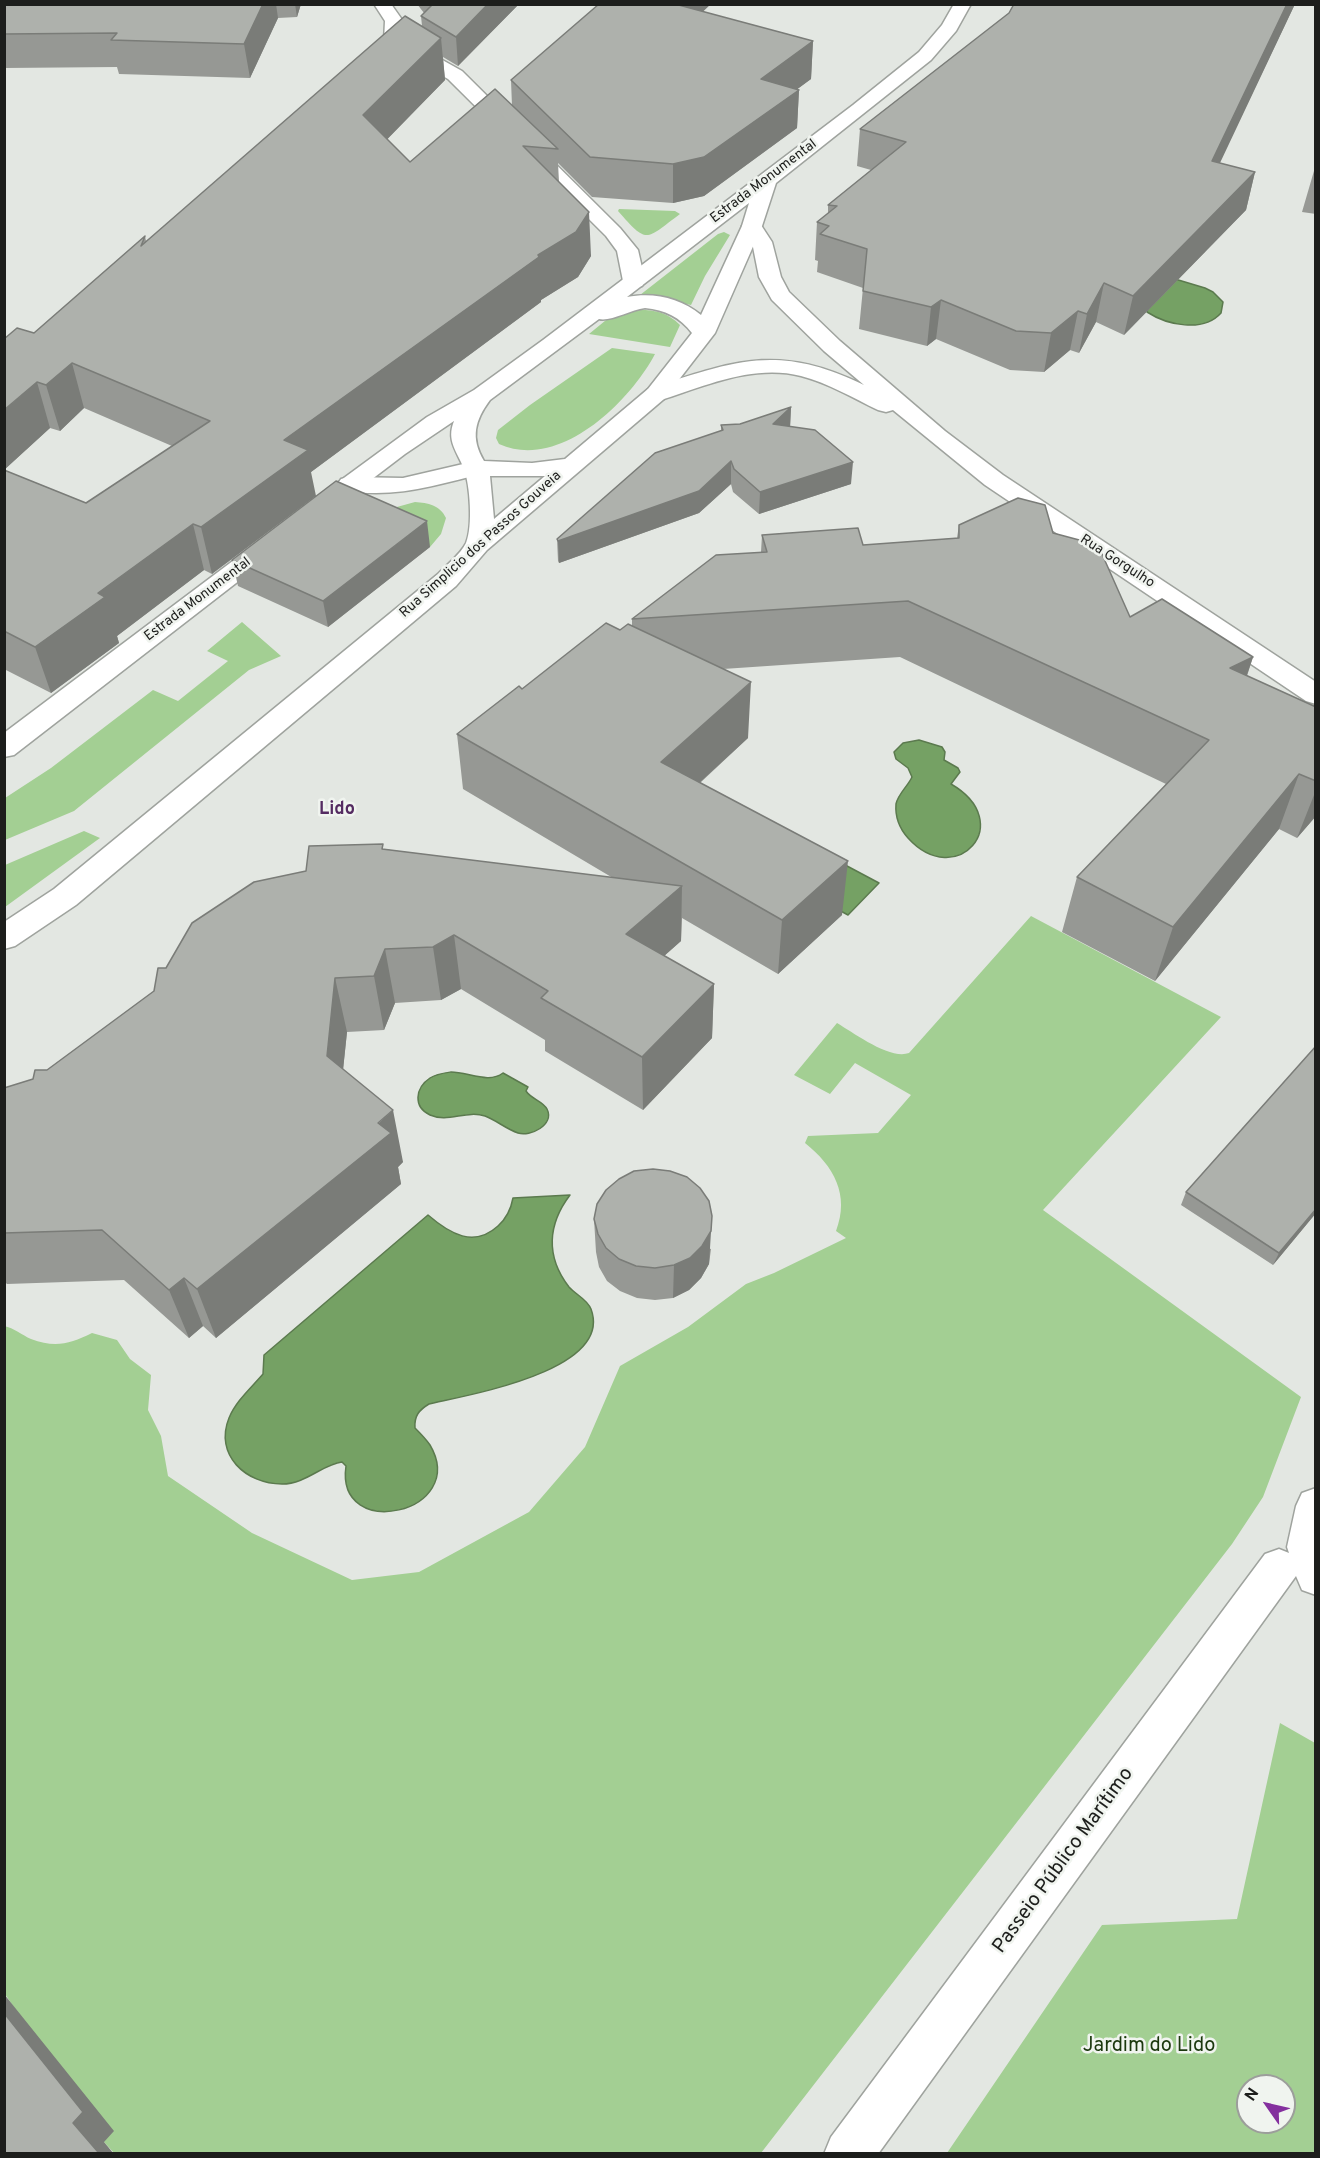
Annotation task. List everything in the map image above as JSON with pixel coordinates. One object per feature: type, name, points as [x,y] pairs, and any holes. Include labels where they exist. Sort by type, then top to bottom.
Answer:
[{"type":"street","points":[[382,4],[394,21],[386,48],[421,53],[455,75],[613,232],[627,250],[634,281]]},
{"type":"street","name":"Estrada Monumental","points":[[4,748],[350,484],[435,422],[482,395],[551,345],[767,180],[925,56],[950,27],[963,4]]},
{"type":"street","name":"Rua Simplicio dos Passos Gouveia","points":[[4,938],[65,897],[138,838],[447,580],[478,545],[568,466],[656,394],[704,333],[752,226],[767,180]]},
{"type":"street","name":"Rua Gorgulho","points":[[752,226],[762,242],[770,277],[780,295],[832,346],[923,423],[993,480],[1316,695]]},
{"type":"street","name":"Estrada Monumental","points":[[551,345],[574,334],[615,307],[633,301],[652,301],[672,305],[687,313],[704,333]]},
{"type":"street","name":"Rua Gorgulho","points":[[656,394],[753,366],[792,367],[818,375],[923,423]]},
{"type":"street","name":"Estrada Monumental","points":[[478,545],[483,504],[476,468],[464,445],[463,429],[473,405],[482,395]]},
{"type":"street","points":[[350,484],[403,485],[476,468],[532,470],[568,466]]},
{"type":"street","points":[[1297,1572],[1307,1547],[1316,1506]]},
{"type":"street","name":"Passeio Público Marítimo","points":[[848,2154],[1297,1572]]},
{"type":"green space","points":[[619,209],[675,211],[680,214],[660,229],[647,235],[635,229],[618,211]]},
{"type":"green space","points":[[724,232],[730,235],[705,276],[691,305],[640,295],[718,234]]},
{"type":"green space","points":[[632,310],[658,312],[680,325],[670,347],[589,334],[611,316]]},
{"type":"green space","points":[[612,348],[655,354],[628,393],[590,428],[568,440],[545,448],[522,450],[499,444],[496,438],[498,430]]},
{"type":"green space","points":[[415,502],[437,507],[446,518],[441,534],[430,547],[371,521],[386,510]]},
{"type":"green space","points":[[242,622],[281,656],[249,670],[74,811],[5,840],[5,798],[51,768],[153,690],[178,701],[228,661],[207,651]]},
{"type":"green space","points":[[84,831],[100,838],[5,907],[5,865]]},
{"type":"green space","points":[[1031,916],[1221,1017],[1043,1210],[1301,1397],[1263,1497],[1232,1544],[761,2153],[114,2153],[104,2142],[5,1994],[4,1326],[31,1339],[55,1344],[77,1340],[92,1333],[117,1340],[130,1359],[151,1375],[148,1410],[161,1436],[168,1476],[252,1533],[352,1580],[419,1572],[529,1512],[585,1447],[620,1366],[688,1327],[746,1284],[846,1238],[836,1231],[841,1205],[837,1182],[824,1161],[805,1143],[808,1136],[878,1133],[911,1095],[855,1063],[830,1094],[794,1075],[837,1023],[882,1049],[892,1053],[909,1053]]},
{"type":"green space","name":"Jardim do Lido","points":[[1280,1723],[1315,1743],[1315,2153],[947,2153],[1102,1925],[1237,1919]]},
{"type":"shaded area","points":[[1155,273],[1213,292],[1223,302],[1221,313],[1205,323],[1195,325],[1174,323],[1155,317],[1147,312]]},
{"type":"shaded area","points":[[919,740],[942,747],[945,752],[944,760],[958,768],[960,772],[951,784],[970,800],[979,816],[979,832],[973,846],[960,854],[944,857],[926,852],[908,838],[896,814],[899,797],[912,777],[908,768],[896,759],[894,752],[903,743]]},
{"type":"shaded area","points":[[770,825],[879,883],[848,915],[738,855]]},
{"type":"shaded area","points":[[451,1072],[485,1078],[503,1073],[528,1087],[526,1091],[528,1094],[547,1109],[548,1120],[545,1125],[535,1131],[523,1134],[485,1116],[471,1114],[444,1118],[430,1115],[425,1112],[419,1102],[421,1087],[432,1077]]},
{"type":"shaded area","points":[[570,1195],[557,1217],[552,1240],[553,1252],[561,1275],[569,1287],[587,1302],[591,1309],[592,1331],[581,1349],[560,1364],[503,1386],[429,1404],[420,1411],[415,1420],[415,1428],[430,1445],[437,1469],[432,1488],[418,1502],[399,1510],[378,1511],[360,1505],[348,1490],[346,1466],[342,1462],[328,1466],[299,1481],[282,1484],[256,1479],[236,1465],[226,1444],[225,1431],[236,1406],[263,1374],[264,1355],[428,1215],[453,1233],[471,1237],[480,1236],[489,1233],[501,1223],[508,1213],[513,1198]]},
{"type":"building","points":[[4,4],[263,4],[244,44],[111,40],[117,33],[4,34]]},
{"type":"building","points":[[433,4],[488,4],[456,37],[421,16]]},
{"type":"building","points":[[599,4],[675,4],[813,41],[761,79],[799,90],[704,157],[673,164],[590,157],[511,80]]},
{"type":"building","points":[[1014,4],[1287,4],[1212,161],[1255,172],[1133,296],[1104,283],[1087,314],[1078,311],[1051,333],[1016,331],[941,300],[931,307],[863,291],[867,249],[820,234],[829,226],[817,222],[837,206],[828,205],[906,142],[860,129],[1009,13]]},
{"type":"building","points":[[405,16],[441,38],[363,115],[410,162],[495,89],[558,149],[523,146],[589,212],[576,232],[538,255],[539,257],[284,440],[308,450],[201,527],[193,524],[98,593],[105,597],[35,647],[4,631],[4,470],[86,503],[210,421],[72,363],[46,385],[37,382],[4,410],[4,339],[17,328],[34,333],[145,236],[141,246]]},
{"type":"building","points":[[791,407],[773,424],[815,430],[853,462],[760,492],[734,469],[731,461],[699,491],[558,541],[557,539],[655,453],[723,430],[721,425],[740,424]]},
{"type":"building","points":[[336,481],[427,521],[323,601],[232,560]]},
{"type":"building","points":[[1018,498],[1045,505],[1053,533],[1098,545],[1130,617],[1162,599],[1253,657],[1230,668],[1316,707],[1316,781],[1299,774],[1173,927],[1077,877],[1209,740],[908,601],[632,619],[716,555],[767,552],[762,535],[858,528],[863,545],[959,538],[959,525]]},
{"type":"building","points":[[606,623],[620,630],[628,624],[751,682],[661,762],[848,861],[782,920],[457,734],[519,686],[522,689]]},
{"type":"building","points":[[383,844],[382,849],[682,886],[626,934],[714,984],[642,1057],[541,998],[548,991],[454,935],[433,947],[385,949],[374,976],[335,978],[327,1056],[393,1110],[378,1123],[391,1133],[197,1289],[184,1278],[169,1290],[102,1230],[4,1233],[4,1088],[33,1079],[35,1070],[47,1070],[154,991],[158,968],[166,968],[192,923],[254,882],[306,871],[309,846]]},
{"type":"building","points":[[1316,1046],[1316,1209],[1279,1253],[1186,1192]]},
{"type":"building","points":[[653,1169],[670,1171],[687,1177],[700,1188],[709,1201],[712,1216],[711,1231],[702,1246],[690,1258],[674,1265],[655,1268],[636,1266],[619,1259],[606,1248],[598,1234],[594,1219],[597,1204],[606,1190],[619,1179],[634,1171]]},
{"type":"building","points":[[4,2013],[83,2112],[73,2123],[98,2152],[97,2154],[4,2154]]},
{"type":"district","name":"Lido","points":[[337,810]]}]
